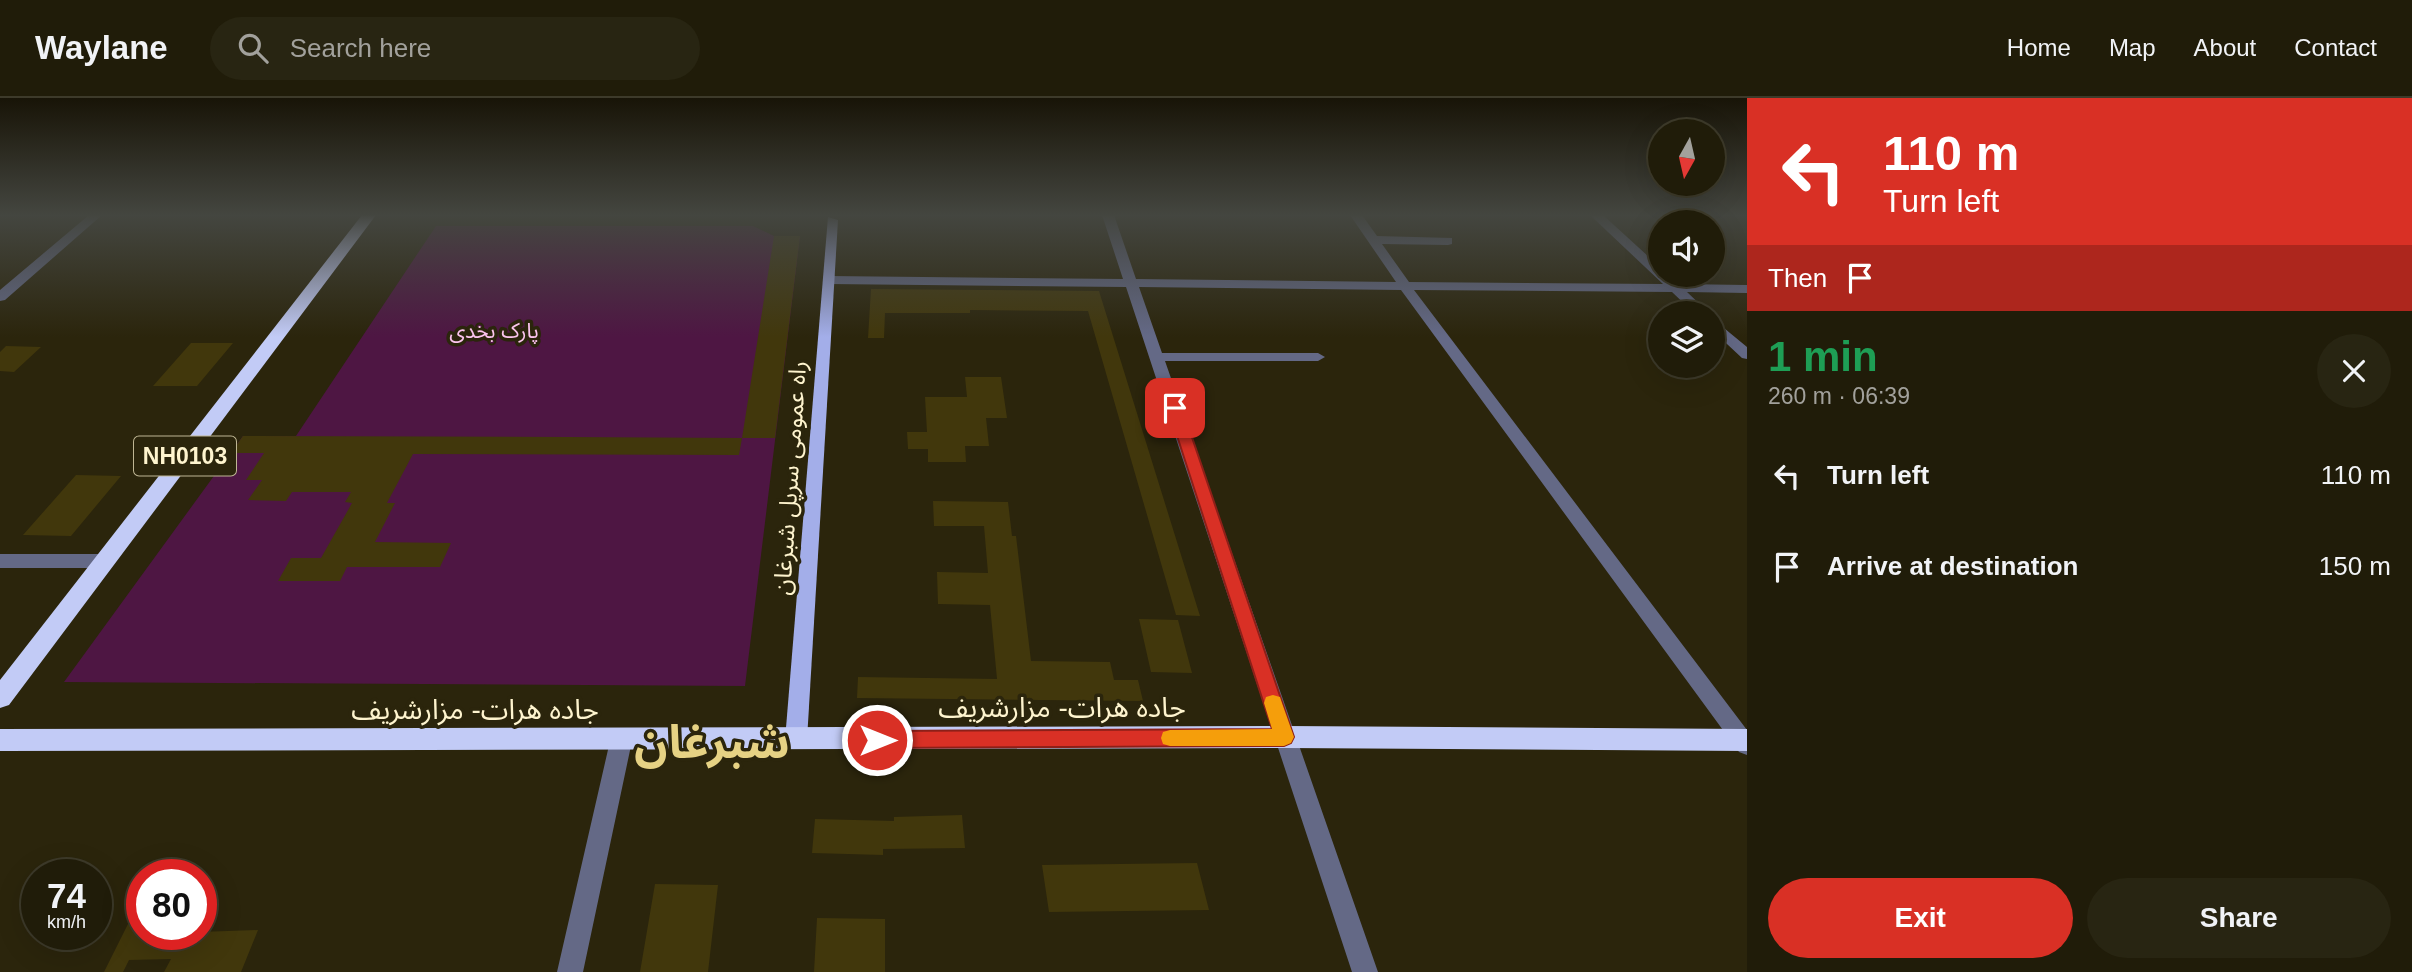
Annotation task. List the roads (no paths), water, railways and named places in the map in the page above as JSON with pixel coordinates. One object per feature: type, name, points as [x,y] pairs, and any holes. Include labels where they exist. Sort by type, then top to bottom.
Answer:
[{"type":"highway","name":"NH0103","points":[[0,698],[338,256]]},
{"type":"highway","name":"جاده هرات- مزارشریف","points":[[0,740],[621,741],[1284,737],[1745,742]]},
{"type":"main road","name":"راه عمومی سرپل شبرغان","points":[[796,740],[830,256]]},
{"type":"street","points":[[0,297],[48,256]]},
{"type":"street","points":[[1122,256],[1365,972]]},
{"type":"street","points":[[1385,256],[1745,742]]},
{"type":"street","points":[[1640,256],[1689,301]]},
{"type":"street","points":[[829,280],[1747,289]]},
{"type":"street","points":[[1725,334],[1747,355]]},
{"type":"street","points":[[1158,357],[1318,357]]},
{"type":"street","points":[[0,561],[104,561]]},
{"type":"street","points":[[570,972],[621,741]]},
{"type":"district","name":"شبرغان","points":[[712,742]]},
{"type":"park label","name":"پارک بخدی","points":[[494,331]]}]
